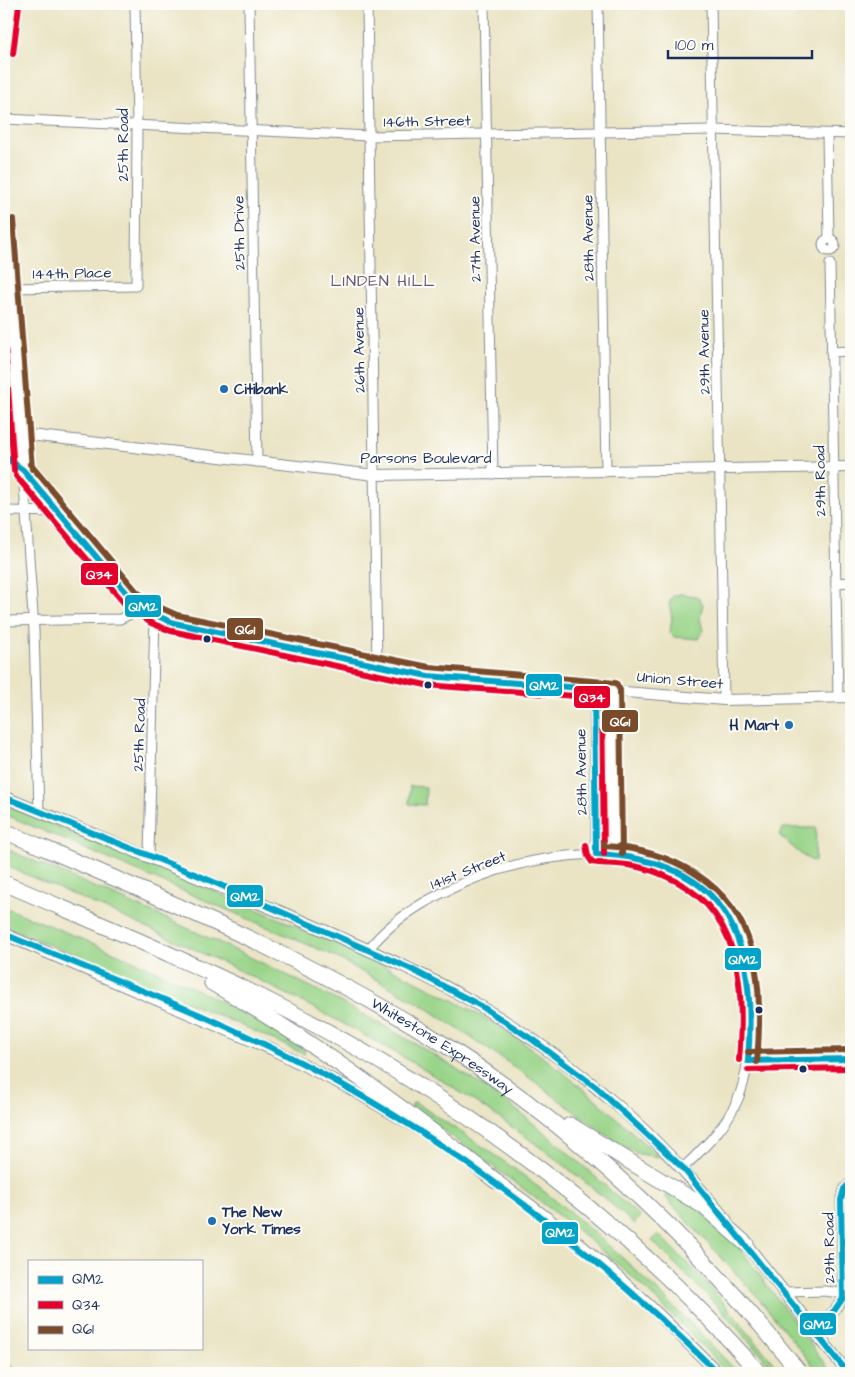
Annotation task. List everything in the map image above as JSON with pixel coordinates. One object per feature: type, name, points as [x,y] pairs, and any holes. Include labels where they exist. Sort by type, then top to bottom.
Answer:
[{"type":"highway","name":"Whitestone Expressway","points":[[4,831],[178,906],[290,960],[405,1021],[487,1073],[572,1137],[662,1218],[736,1296],[800,1373]]},
{"type":"highway","points":[[4,883],[225,980],[319,1027],[409,1079],[489,1131],[566,1188],[626,1239],[694,1304],[759,1373]]},
{"type":"highway","points":[[130,937],[303,1038],[412,1114],[496,1180]]},
{"type":"highway","points":[[487,1073],[634,1166],[698,1202],[746,1244]]},
{"type":"main road","points":[[4,797],[149,856],[368,950],[452,990],[546,1049],[597,1088],[684,1168],[845,1370]]},
{"type":"main road","points":[[4,934],[233,1030],[304,1064],[424,1132],[496,1180],[605,1266],[657,1313],[718,1373]]},
{"type":"street","points":[[4,53],[10,4]]},
{"type":"street","name":"25th Road","points":[[135,4],[137,126],[136,286]]},
{"type":"street","name":"25th Drive","points":[[248,4],[257,462]]},
{"type":"street","name":"26th Avenue","points":[[367,4],[376,475],[377,666]]},
{"type":"street","name":"27th Avenue","points":[[484,4],[493,474]]},
{"type":"street","name":"28th Avenue","points":[[598,4],[606,472]]},
{"type":"street","name":"29th Avenue","points":[[711,4],[724,700]]},
{"type":"street","name":"146th Street","points":[[4,119],[369,136],[714,130],[851,134]]},
{"type":"street","points":[[827,134],[829,239]]},
{"type":"street","points":[[4,220],[21,433],[33,621],[39,812]]},
{"type":"street","name":"29th Road","points":[[830,264],[838,698]]},
{"type":"street","name":"144th Place","points":[[9,288],[136,286]]},
{"type":"street","points":[[831,352],[851,351]]},
{"type":"street","name":"Parsons Boulevard","points":[[4,432],[376,475],[851,467]]},
{"type":"street","name":"Union Street","points":[[4,456],[23,470],[118,584],[143,608],[174,623],[428,676],[724,700],[851,697]]},
{"type":"street","points":[[4,511],[59,512]]},
{"type":"street","points":[[836,583],[851,582]]},
{"type":"street","points":[[4,621],[120,618],[143,608]]},
{"type":"street","name":"25th Road","points":[[149,856],[155,615]]},
{"type":"street","name":"28th Avenue","points":[[594,689],[596,854]]},
{"type":"street","name":"28th Avenue","points":[[610,690],[613,854]]},
{"type":"street","name":"141st Street","points":[[368,950],[388,929],[412,912],[448,891],[479,877],[536,860],[613,854],[650,860],[681,873],[704,889],[726,914],[741,944],[746,967],[748,1061],[741,1094],[731,1116],[712,1140],[684,1168]]},
{"type":"street","points":[[748,1061],[851,1059]]},
{"type":"street","name":"29th Road","points":[[813,1328],[836,1309],[847,1295],[841,1200],[849,1183]]},
{"type":"street","points":[[784,1292],[826,1291],[847,1295]]},
{"type":"green space","points":[[680,594],[696,596],[703,604],[700,618],[703,631],[699,639],[674,637],[670,633],[672,617],[669,604],[673,596]]},
{"type":"green space","points":[[410,786],[426,787],[425,805],[409,804]]},
{"type":"green space","points":[[4,805],[333,942],[451,999],[507,1032],[548,1060],[605,1107],[659,1157],[639,1154],[621,1146],[519,1070],[424,1006],[332,955],[4,814]]},
{"type":"green space","points":[[783,828],[816,828],[815,862],[803,856],[780,836]]},
{"type":"green space","points":[[4,848],[247,956],[366,1016],[423,1049],[480,1084],[522,1114],[640,1217],[634,1224],[564,1165],[490,1112],[413,1063],[253,977],[170,938],[4,865]]},
{"type":"green space","points":[[4,907],[122,956],[209,995],[281,1033],[305,1050],[304,1054],[241,1025],[4,926]]},
{"type":"green space","points":[[415,1102],[504,1161],[604,1241],[686,1319],[738,1373],[727,1373],[671,1314],[612,1259],[552,1210],[415,1110],[411,1105]]},
{"type":"green space","points":[[668,1191],[697,1207],[736,1243],[832,1373],[819,1373],[755,1294],[665,1197]]},
{"type":"green space","points":[[658,1234],[706,1282],[782,1373],[777,1373],[722,1311],[652,1241]]},
{"type":"green space","points":[[4,1361],[22,1373],[4,1372]]},
{"type":"transit line","name":"Q34","points":[[13,54],[19,5]]},
{"type":"transit line","name":"Q61","points":[[13,219],[32,469]]},
{"type":"transit line","name":"Q34","points":[[4,332],[14,471]]},
{"type":"transit line","name":"QM2","points":[[4,456],[23,470],[131,598],[155,615],[174,623],[428,676],[594,689],[596,854],[642,860],[678,872],[706,890],[726,915],[739,944],[747,979],[750,1018],[748,1061],[851,1059]]},
{"type":"transit line","name":"Q61","points":[[30,464],[137,592],[159,607],[177,615],[429,667],[616,683],[620,690],[622,854]]},
{"type":"transit line","name":"Q34","points":[[16,476],[125,604],[151,623],[171,631],[426,685],[602,698],[604,854]]},
{"type":"transit line","name":"QM2","points":[[4,797],[202,877],[409,968],[481,1006],[533,1040],[597,1088],[683,1168],[848,1373]]},
{"type":"transit line","name":"Q61","points":[[604,843],[604,846],[653,854],[675,863],[696,874],[715,889],[731,906],[743,927],[755,965],[759,1006],[757,1062]]},
{"type":"transit line","name":"Q34","points":[[586,845],[588,856],[592,862],[629,865],[658,873],[689,889],[709,907],[723,928],[733,952],[738,977],[741,1004],[739,1060]]},
{"type":"transit line","name":"QM2","points":[[4,934],[203,1016],[281,1052],[374,1103],[479,1171],[529,1208],[626,1287],[718,1373]]},
{"type":"transit line","name":"Q61","points":[[748,1052],[851,1050]]},
{"type":"transit line","name":"Q34","points":[[748,1070],[851,1068]]},
{"type":"transit line","name":"QM2","points":[[813,1328],[834,1311],[843,1298],[841,1200],[844,1189],[851,1182]]},
{"type":"place","name":"Citibank","points":[[224,389]]},
{"type":"place","name":"H Mart","points":[[789,725]]},
{"type":"place","name":"The New York Times","points":[[212,1221]]},
{"type":"district","name":"LINDEN HILL","points":[[383,280]]}]
